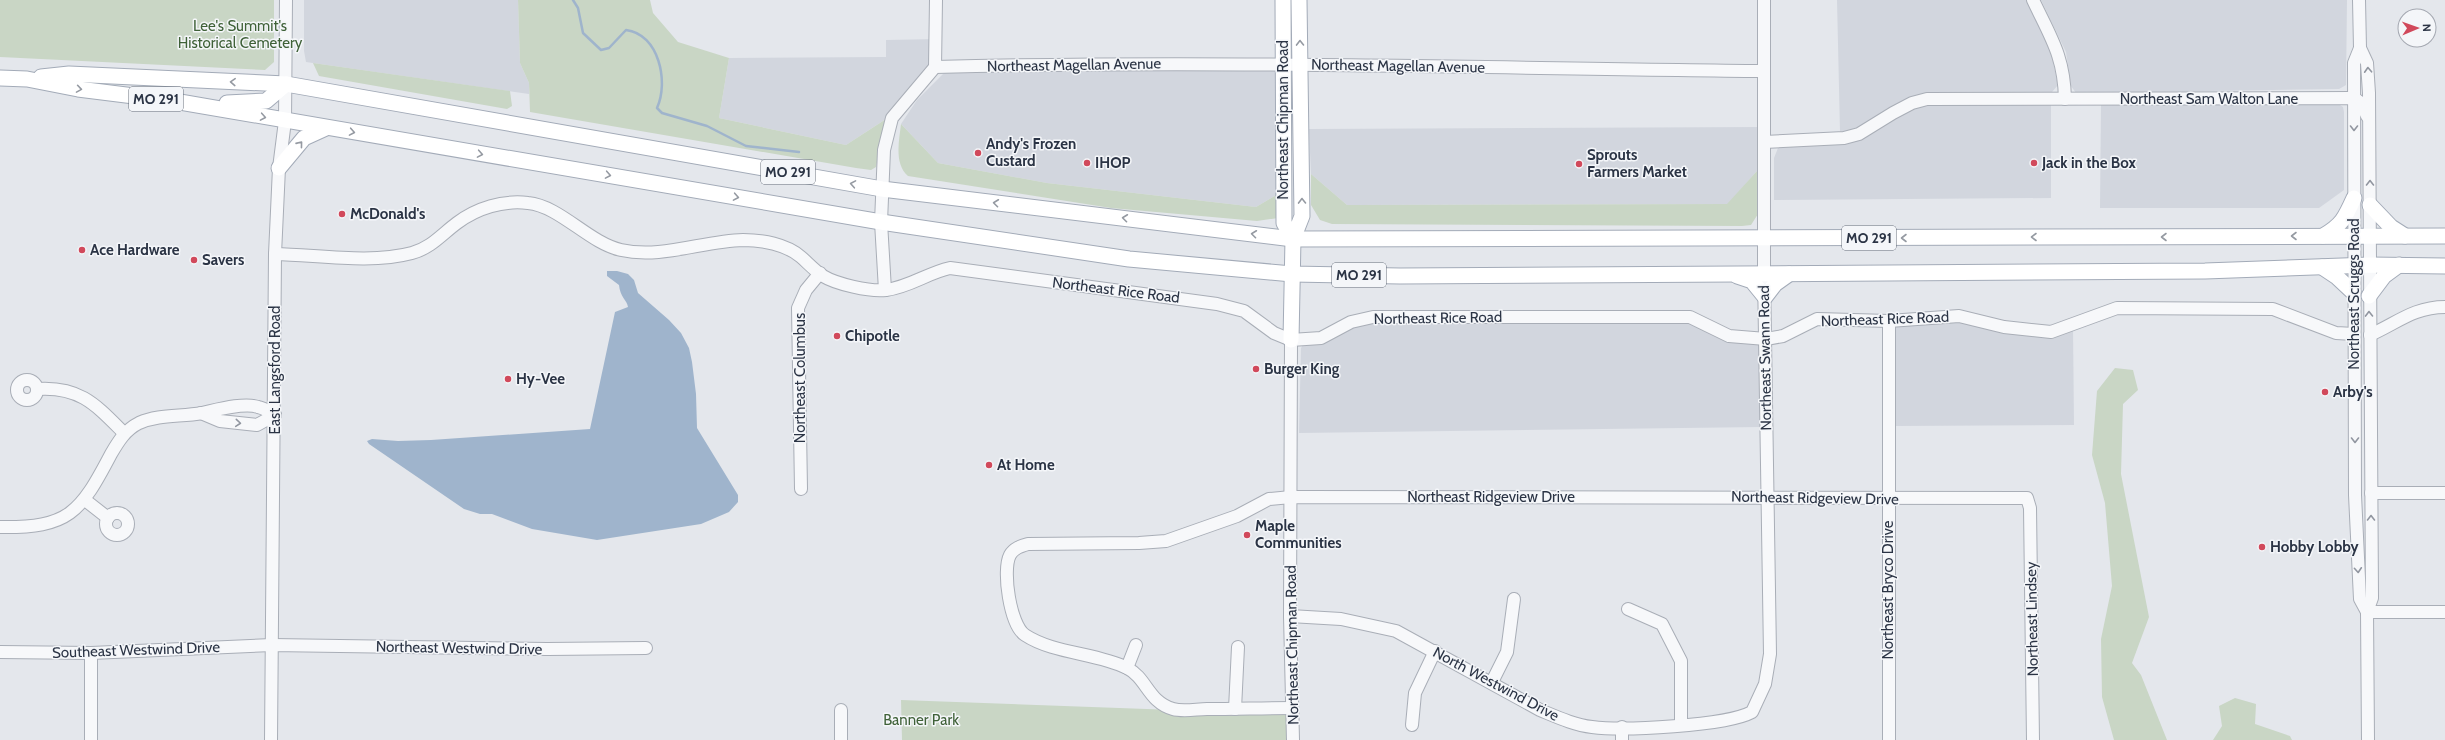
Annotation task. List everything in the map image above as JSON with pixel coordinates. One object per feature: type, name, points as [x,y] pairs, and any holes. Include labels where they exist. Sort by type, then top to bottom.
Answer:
[{"type":"main road","name":"Northeast Chipman Road","points":[[1283,0],[1284,223],[1293,238]]},
{"type":"main road","name":"Northeast Chipman Road","points":[[1290,340],[1293,238],[1302,216],[1299,0]]},
{"type":"main road","name":"MO 291","points":[[0,78],[27,79],[69,74],[286,84],[882,189],[1293,238],[2445,236]]},
{"type":"main road","name":"MO 291","points":[[27,79],[78,89],[174,102],[882,222],[1129,259],[1292,274],[1400,276],[1789,274],[2189,271],[2322,268],[2370,265],[2445,266]]},
{"type":"main road","points":[[174,102],[246,104],[266,102],[286,84]]},
{"type":"main road","points":[[279,168],[304,138],[326,128]]},
{"type":"main road","points":[[1284,140],[1301,139]]},
{"type":"main road","points":[[2323,236],[2338,227],[2345,218],[2354,198]]},
{"type":"main road","points":[[2370,205],[2390,227],[2405,236]]},
{"type":"main road","points":[[2369,296],[2384,276],[2399,265]]},
{"type":"main road","points":[[2322,268],[2337,276],[2353,292]]},
{"type":"main road","points":[[1732,274],[1752,281],[1765,297],[1775,284],[1789,274]]},
{"type":"street","name":"East Langsford Road","points":[[271,740],[275,415],[275,254],[279,168],[286,121],[286,0]]},
{"type":"street","points":[[885,290],[882,222],[884,150],[892,118],[935,67],[936,0]]},
{"type":"street","name":"Northeast Swann Road","points":[[1752,712],[1765,684],[1770,654],[1764,274],[1764,0]]},
{"type":"street","points":[[2033,0],[2058,53],[2064,72],[2065,100]]},
{"type":"street","points":[[2359,0],[2360,48]]},
{"type":"street","name":"Northeast Scruggs Road","points":[[2360,48],[2354,62],[2353,292],[2357,547],[2360,599],[2367,612]]},
{"type":"street","name":"Northeast Scruggs Road","points":[[2360,48],[2367,63],[2369,94],[2369,296],[2372,598],[2367,612],[2368,740]]},
{"type":"street","name":"Northeast Magellan Avenue","points":[[935,67],[1092,63],[1300,64],[1764,71]]},
{"type":"street","points":[[2354,79],[2361,91],[2369,94]]},
{"type":"street","points":[[2354,98],[2361,103],[2369,122]]},
{"type":"street","name":"Northeast Sam Walton Lane","points":[[1764,142],[1844,138],[1870,129],[1912,103],[1927,99],[2065,100],[2354,98]]},
{"type":"street","name":"Northeast Rice Road","points":[[275,254],[385,258],[414,252],[440,239],[458,223],[487,206],[511,202],[530,203],[551,212],[592,237],[620,250],[642,253],[743,240],[776,244],[799,255],[820,273],[866,289],[885,290],[914,284],[932,272],[950,268],[1217,304],[1244,311],[1274,333],[1290,340],[1321,338],[1351,322],[1373,317],[1690,317],[1729,336],[1766,339],[1783,336],[1817,319],[1889,321],[1959,316],[2004,327],[2051,332],[2117,308],[2273,309],[2336,334],[2354,334]]},
{"type":"street","name":"Northeast Columbus","points":[[801,488],[798,308],[806,290],[820,273]]},
{"type":"street","points":[[2370,335],[2415,311],[2430,307],[2445,307]]},
{"type":"street","name":"Northeast Bryco Drive","points":[[1889,321],[1889,740]]},
{"type":"street","name":"Northeast Chipman Road","points":[[1290,340],[1290,616],[1293,740]]},
{"type":"street","points":[[37,389],[63,389],[76,393],[99,409],[124,433]]},
{"type":"street","points":[[0,527],[31,528],[55,522],[66,516],[86,500],[124,433],[138,424],[157,417],[200,413],[219,408],[257,406],[275,415]]},
{"type":"street","points":[[200,413],[220,421],[257,425],[275,415]]},
{"type":"street","points":[[2355,415],[2371,415]]},
{"type":"street","points":[[2371,493],[2445,493]]},
{"type":"street","name":"Northeast Ridgeview Drive","points":[[1127,668],[1046,644],[1024,634],[1012,612],[1009,597],[1008,564],[1011,554],[1017,547],[1028,544],[1139,543],[1166,541],[1238,516],[1269,499],[1290,497],[1767,497],[1888,500],[2026,498]]},
{"type":"street","name":"Northeast Lindsey","points":[[2026,498],[2030,508],[2033,740]]},
{"type":"street","points":[[86,500],[108,518]]},
{"type":"street","points":[[1492,682],[1507,652],[1514,599]]},
{"type":"street","points":[[1628,609],[1662,624],[1681,661],[1681,725]]},
{"type":"street","points":[[2367,612],[2445,612]]},
{"type":"street","name":"North Westwind Drive","points":[[1290,616],[1341,619],[1396,631],[1492,682],[1540,710],[1562,720],[1593,727],[1681,725],[1734,719],[1752,712]]},
{"type":"street","name":"Northeast Westwind Drive","points":[[272,645],[547,649],[646,648]]},
{"type":"street","name":"Southeast Westwind Drive","points":[[0,652],[91,653],[272,645]]},
{"type":"street","points":[[1136,645],[1127,668],[1139,678],[1156,702],[1174,710],[1292,708]]},
{"type":"street","points":[[1235,709],[1238,647]]},
{"type":"street","points":[[1412,724],[1415,694],[1435,652]]},
{"type":"street","points":[[91,653],[91,740]]},
{"type":"street","points":[[841,710],[841,740]]},
{"type":"street","points":[[1622,727],[1622,740]]},
{"type":"shaded area","points":[[304,0],[518,0],[520,63],[529,83],[529,94],[306,62],[304,51]]},
{"type":"shaded area","points":[[1837,0],[2026,0],[2050,48],[2058,85],[2052,92],[2046,93],[1914,96],[1902,101],[1858,128],[1840,132]]},
{"type":"shaded area","points":[[2041,0],[2347,0],[2346,85],[2339,89],[2076,93],[2071,86],[2066,52]]},
{"type":"shaded area","points":[[939,39],[930,68],[892,115],[846,145],[719,118],[729,58],[886,57],[886,40]]},
{"type":"shaded area","points":[[1280,70],[1283,191],[1256,207],[1047,183],[938,163],[901,124],[917,100],[946,71]]},
{"type":"shaded area","points":[[2337,103],[2343,107],[2344,112],[2344,190],[2319,208],[2100,208],[2101,104]]},
{"type":"shaded area","points":[[1948,104],[2051,105],[2051,198],[1774,200],[1774,158],[1778,148],[1852,142],[1862,139],[1903,112],[1919,107]]},
{"type":"shaded area","points":[[1763,127],[1757,134],[1757,171],[1728,204],[1347,205],[1311,174],[1309,129]]},
{"type":"shaded area","points":[[1683,320],[1760,345],[1761,427],[1299,433],[1301,348],[1303,345],[1364,322]]},
{"type":"shaded area","points":[[1944,321],[2073,327],[2074,425],[1894,426],[1895,327],[1898,324]]},
{"type":"green space","name":"Lee's Summit's Historical Cemetery","points":[[0,0],[274,0],[274,62],[265,70],[0,57]]},
{"type":"green space","points":[[518,0],[650,0],[653,13],[678,42],[729,58],[719,118],[846,145],[886,119],[876,167],[871,170],[856,168],[530,112],[529,83],[520,63]]},
{"type":"green space","points":[[313,63],[510,91],[512,106],[507,109],[319,76]]},
{"type":"green space","points":[[901,124],[938,163],[1047,183],[1256,207],[1283,191],[1278,218],[1257,221],[1111,208],[908,176],[901,165],[898,152]]},
{"type":"green space","points":[[1757,171],[1758,214],[1751,225],[1742,226],[1332,224],[1320,220],[1311,205],[1311,174],[1347,205],[1727,204]]},
{"type":"green space","points":[[2115,368],[2133,370],[2138,390],[2123,404],[2121,474],[2149,617],[2132,663],[2141,675],[2167,740],[2114,740],[2102,697],[2101,639],[2112,586],[2105,503],[2092,455],[2097,391]]},
{"type":"green space","points":[[2235,698],[2256,704],[2255,724],[2290,736],[2292,740],[2213,740],[2222,726],[2219,706]]},
{"type":"green space","name":"Banner Park","points":[[901,700],[1174,710],[1292,708],[1293,740],[902,740]]},
{"type":"water","points":[[607,271],[617,271],[628,274],[634,280],[638,293],[669,320],[681,333],[689,348],[696,394],[697,428],[738,495],[738,502],[729,512],[701,524],[597,540],[532,529],[492,514],[480,514],[464,509],[369,444],[367,441],[372,439],[398,441],[431,440],[590,429],[615,312],[628,307],[619,285],[607,276]]},
{"type":"waterway","points":[[573,0],[578,8],[583,33],[601,50],[609,48],[626,30],[637,33],[646,40],[653,50],[661,73],[662,85],[657,108],[662,113],[707,126],[746,146],[799,152]]},
{"type":"place","name":"Andy's Frozen Custard","points":[[978,153]]},
{"type":"place","name":"IHOP","points":[[1087,163]]},
{"type":"place","name":"Jack in the Box","points":[[2034,163]]},
{"type":"place","name":"Sprouts Farmers Market","points":[[1579,164]]},
{"type":"place","name":"McDonald's","points":[[342,214]]},
{"type":"place","name":"Ace Hardware","points":[[82,250]]},
{"type":"place","name":"Savers","points":[[194,260]]},
{"type":"place","name":"Chipotle","points":[[837,336]]},
{"type":"place","name":"Burger King","points":[[1256,369]]},
{"type":"place","name":"Hy-Vee","points":[[508,379]]},
{"type":"place","name":"Arby's","points":[[2325,392]]},
{"type":"place","name":"At Home","points":[[989,465]]},
{"type":"place","name":"Maple Communities","points":[[1247,535]]},
{"type":"place","name":"Hobby Lobby","points":[[2262,547]]}]
